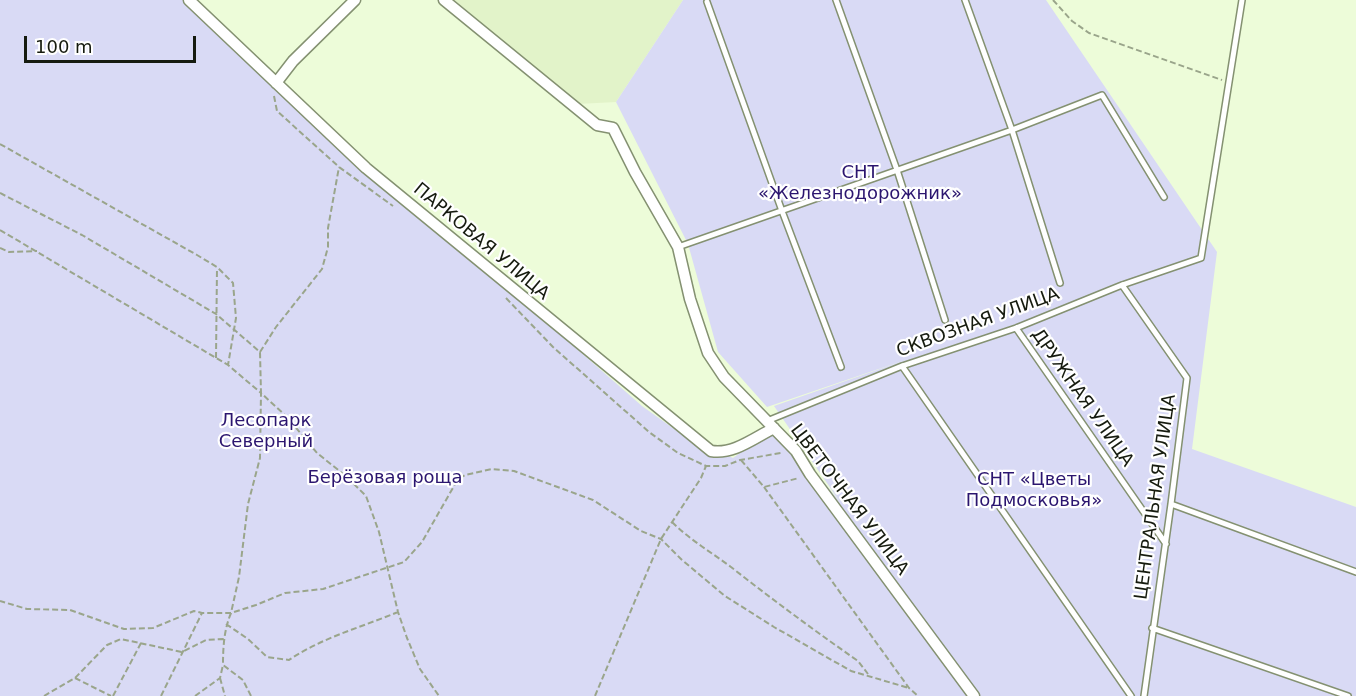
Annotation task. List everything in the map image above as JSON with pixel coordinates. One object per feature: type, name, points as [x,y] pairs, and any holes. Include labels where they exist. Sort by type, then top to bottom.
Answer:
[{"type":"street","name":"ПАРКОВАЯ УЛИЦА","points":[[189,0],[366,168],[711,451],[723,453],[735,448],[770,424]]},
{"type":"street","points":[[276,83],[293,61],[355,0]]},
{"type":"street","name":"ЦВЕТОЧНАЯ УЛИЦА","points":[[444,0],[597,125],[613,128],[678,247],[690,299],[708,353],[724,377],[796,451],[810,474],[975,696]]},
{"type":"lane","points":[[836,0],[897,170],[945,320]]},
{"type":"lane","points":[[965,0],[1012,130],[1060,283]]},
{"type":"lane","points":[[1228,82],[1242,0]]},
{"type":"lane","points":[[707,2],[841,367]]},
{"type":"lane","name":"СКВОЗНАЯ УЛИЦА","points":[[770,424],[902,366],[1016,328],[1122,285],[1201,258],[1228,82]]},
{"type":"lane","points":[[678,247],[1012,130],[1101,95],[1164,197]]},
{"type":"lane","name":"ЦЕНТРАЛЬНАЯ УЛИЦА","points":[[1122,285],[1187,378],[1172,504],[1152,628],[1144,696]]},
{"type":"lane","name":"ДРУЖНАЯ УЛИЦА","points":[[1016,328],[1166,544]]},
{"type":"lane","points":[[902,366],[1131,696]]},
{"type":"lane","points":[[1172,504],[1356,572]]},
{"type":"lane","points":[[1152,628],[1348,696]]},
{"type":"path","points":[[1053,0],[1071,21],[1089,33],[1228,82]]},
{"type":"path","points":[[0,144],[216,267],[233,283],[236,299],[235,331],[228,365]]},
{"type":"path","points":[[225,696],[220,678],[226,624],[231,613],[239,577],[248,504],[260,458],[260,352],[276,327],[322,269],[328,247],[328,228],[339,167]]},
{"type":"path","points":[[0,193],[82,235],[216,314],[260,352]]},
{"type":"path","points":[[0,230],[228,365],[287,417],[317,453],[366,496],[380,532],[398,612],[420,669],[439,696]]},
{"type":"path","points":[[0,248],[9,252],[37,250]]},
{"type":"path","points":[[216,267],[216,358]]},
{"type":"path","points":[[740,460],[764,487],[909,688],[918,696]]},
{"type":"path","points":[[595,696],[661,539],[701,478],[706,466]]},
{"type":"path","points":[[0,601],[27,609],[70,610],[124,628],[153,628],[194,611],[231,613],[285,593],[323,589],[404,562],[422,542],[458,479],[465,475],[492,469],[514,471],[593,500],[641,531],[661,539],[725,596],[834,662],[851,671],[909,688]]},
{"type":"path","points":[[764,487],[810,474]]},
{"type":"path","points":[[672,522],[768,598],[858,661],[869,675]]},
{"type":"path","points":[[226,624],[248,639],[267,657],[289,660],[328,640],[398,612]]},
{"type":"path","points":[[161,696],[202,613]]},
{"type":"path","points":[[44,696],[75,678],[107,645],[121,639],[182,652],[206,640],[224,639]]},
{"type":"path","points":[[75,678],[112,696],[141,644]]},
{"type":"path","points":[[223,665],[243,680],[251,696]]},
{"type":"path","points":[[195,696],[220,678]]},
{"type":"shaded area","points":[[454,0],[683,0],[616,102],[577,104]]},
{"type":"green space","points":[[0,0],[185,0],[642,406],[677,431],[733,458],[766,434],[780,435],[793,444],[840,502],[774,406],[914,357],[767,407],[718,352],[688,244],[616,102],[683,0],[1046,0],[1217,252],[1192,449],[1356,507],[1356,696],[0,696]]},
{"type":"park label","name":"СНТ «Железнодорожник»","points":[[860,183]]},
{"type":"park label","name":"Лесопарк Северный","points":[[266,431]]},
{"type":"park label","name":"Берёзовая роща","points":[[385,478]]},
{"type":"park label","name":"СНТ «Цветы Подмосковья»","points":[[1034,490]]}]
